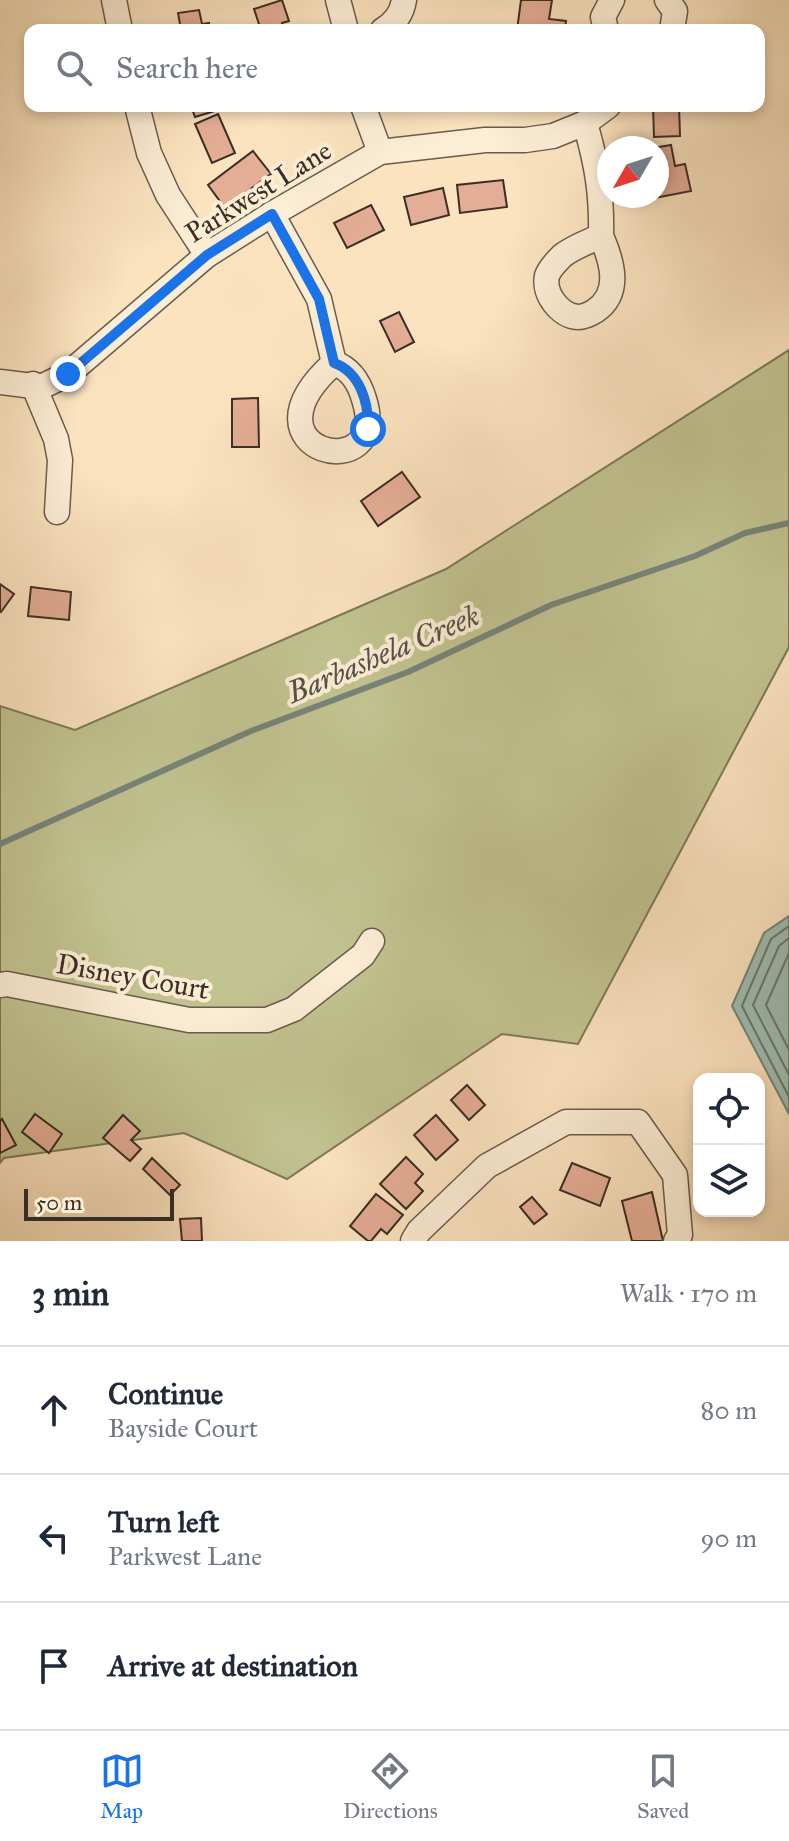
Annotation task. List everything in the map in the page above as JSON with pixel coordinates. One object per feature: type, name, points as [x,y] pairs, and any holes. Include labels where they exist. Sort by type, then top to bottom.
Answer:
[{"type":"street","points":[[114,0],[119,24]]},
{"type":"street","points":[[338,0],[344,24]]},
{"type":"street","points":[[393,24],[402,10],[404,0]]},
{"type":"street","points":[[605,24],[603,17],[612,0]]},
{"type":"street","points":[[667,0],[675,11],[673,24]]},
{"type":"street","points":[[139,112],[149,153],[168,195],[207,255]]},
{"type":"street","points":[[365,112],[380,152]]},
{"type":"street","name":"Parkwest Lane","points":[[0,382],[41,387],[68,374],[207,255],[380,152],[485,140],[525,140],[568,132],[600,112]]},
{"type":"street","points":[[585,123],[600,182],[601,236]]},
{"type":"street","points":[[272,214],[319,299],[334,363]]},
{"type":"street","points":[[33,384],[56,439],[60,460],[57,512]]},
{"type":"street","name":"Disney Court","points":[[0,985],[189,1020],[267,1020],[294,1009],[363,955],[372,941]]},
{"type":"street","points":[[413,1241],[419,1231],[487,1166],[566,1122],[638,1122],[675,1175],[680,1235],[676,1241]]},
{"type":"green space","points":[[789,350],[789,647],[578,1044],[502,1034],[287,1179],[184,1133],[4,1158],[0,1163],[0,706],[75,730],[446,569]]},
{"type":"water","points":[[789,916],[789,1114],[732,1006],[764,933]]},
{"type":"building","points":[[282,0],[289,21],[259,24],[254,9]]},
{"type":"building","points":[[521,0],[552,0],[549,19],[566,21],[566,24],[518,24]]},
{"type":"building","points":[[199,10],[202,24],[180,24],[178,13]]},
{"type":"building","points":[[193,112],[211,112],[195,117]]},
{"type":"building","points":[[653,112],[679,112],[680,136],[654,136]]},
{"type":"building","points":[[218,114],[235,153],[212,163],[195,124]]},
{"type":"building","points":[[669,145],[675,166],[685,164],[691,191],[669,195]]},
{"type":"building","points":[[253,151],[271,174],[225,208],[208,185]]},
{"type":"building","points":[[503,180],[507,207],[460,213],[457,185]]},
{"type":"building","points":[[443,188],[449,215],[411,225],[404,197]]},
{"type":"building","points":[[371,205],[384,230],[347,248],[334,223]]},
{"type":"building","points":[[399,312],[414,342],[395,352],[380,321]]},
{"type":"building","points":[[258,398],[259,447],[232,447],[232,399]]},
{"type":"building","points":[[402,472],[420,497],[378,526],[361,501]]},
{"type":"building","points":[[0,584],[14,594],[1,612],[0,611]]},
{"type":"building","points":[[31,587],[71,592],[69,620],[28,616]]},
{"type":"building","points":[[467,1085],[485,1105],[469,1120],[451,1100]]},
{"type":"building","points":[[35,1114],[62,1134],[49,1153],[22,1132]]},
{"type":"building","points":[[123,1115],[140,1131],[131,1140],[141,1149],[130,1161],[103,1138]]},
{"type":"building","points":[[436,1115],[458,1140],[436,1160],[414,1135]]},
{"type":"building","points":[[2,1119],[16,1145],[0,1153],[0,1121]]},
{"type":"building","points":[[406,1157],[423,1174],[415,1183],[423,1191],[406,1209],[380,1184]]},
{"type":"building","points":[[152,1158],[180,1185],[170,1195],[143,1169]]},
{"type":"building","points":[[572,1163],[610,1178],[600,1206],[560,1190]]},
{"type":"building","points":[[652,1192],[663,1241],[632,1241],[622,1201]]},
{"type":"building","points":[[376,1194],[403,1215],[387,1234],[381,1229],[368,1241],[350,1226]]},
{"type":"building","points":[[532,1197],[547,1214],[534,1224],[520,1207]]},
{"type":"building","points":[[201,1218],[202,1241],[182,1241],[180,1219]]},
{"type":"waterway","name":"Barbashela Creek","points":[[0,844],[251,731],[408,672],[551,605],[695,556],[745,533],[789,523]]},
{"type":"route","points":[[68,374],[207,255],[272,214],[319,299],[334,363],[346,367],[364,397],[369,415],[368,429]]}]
